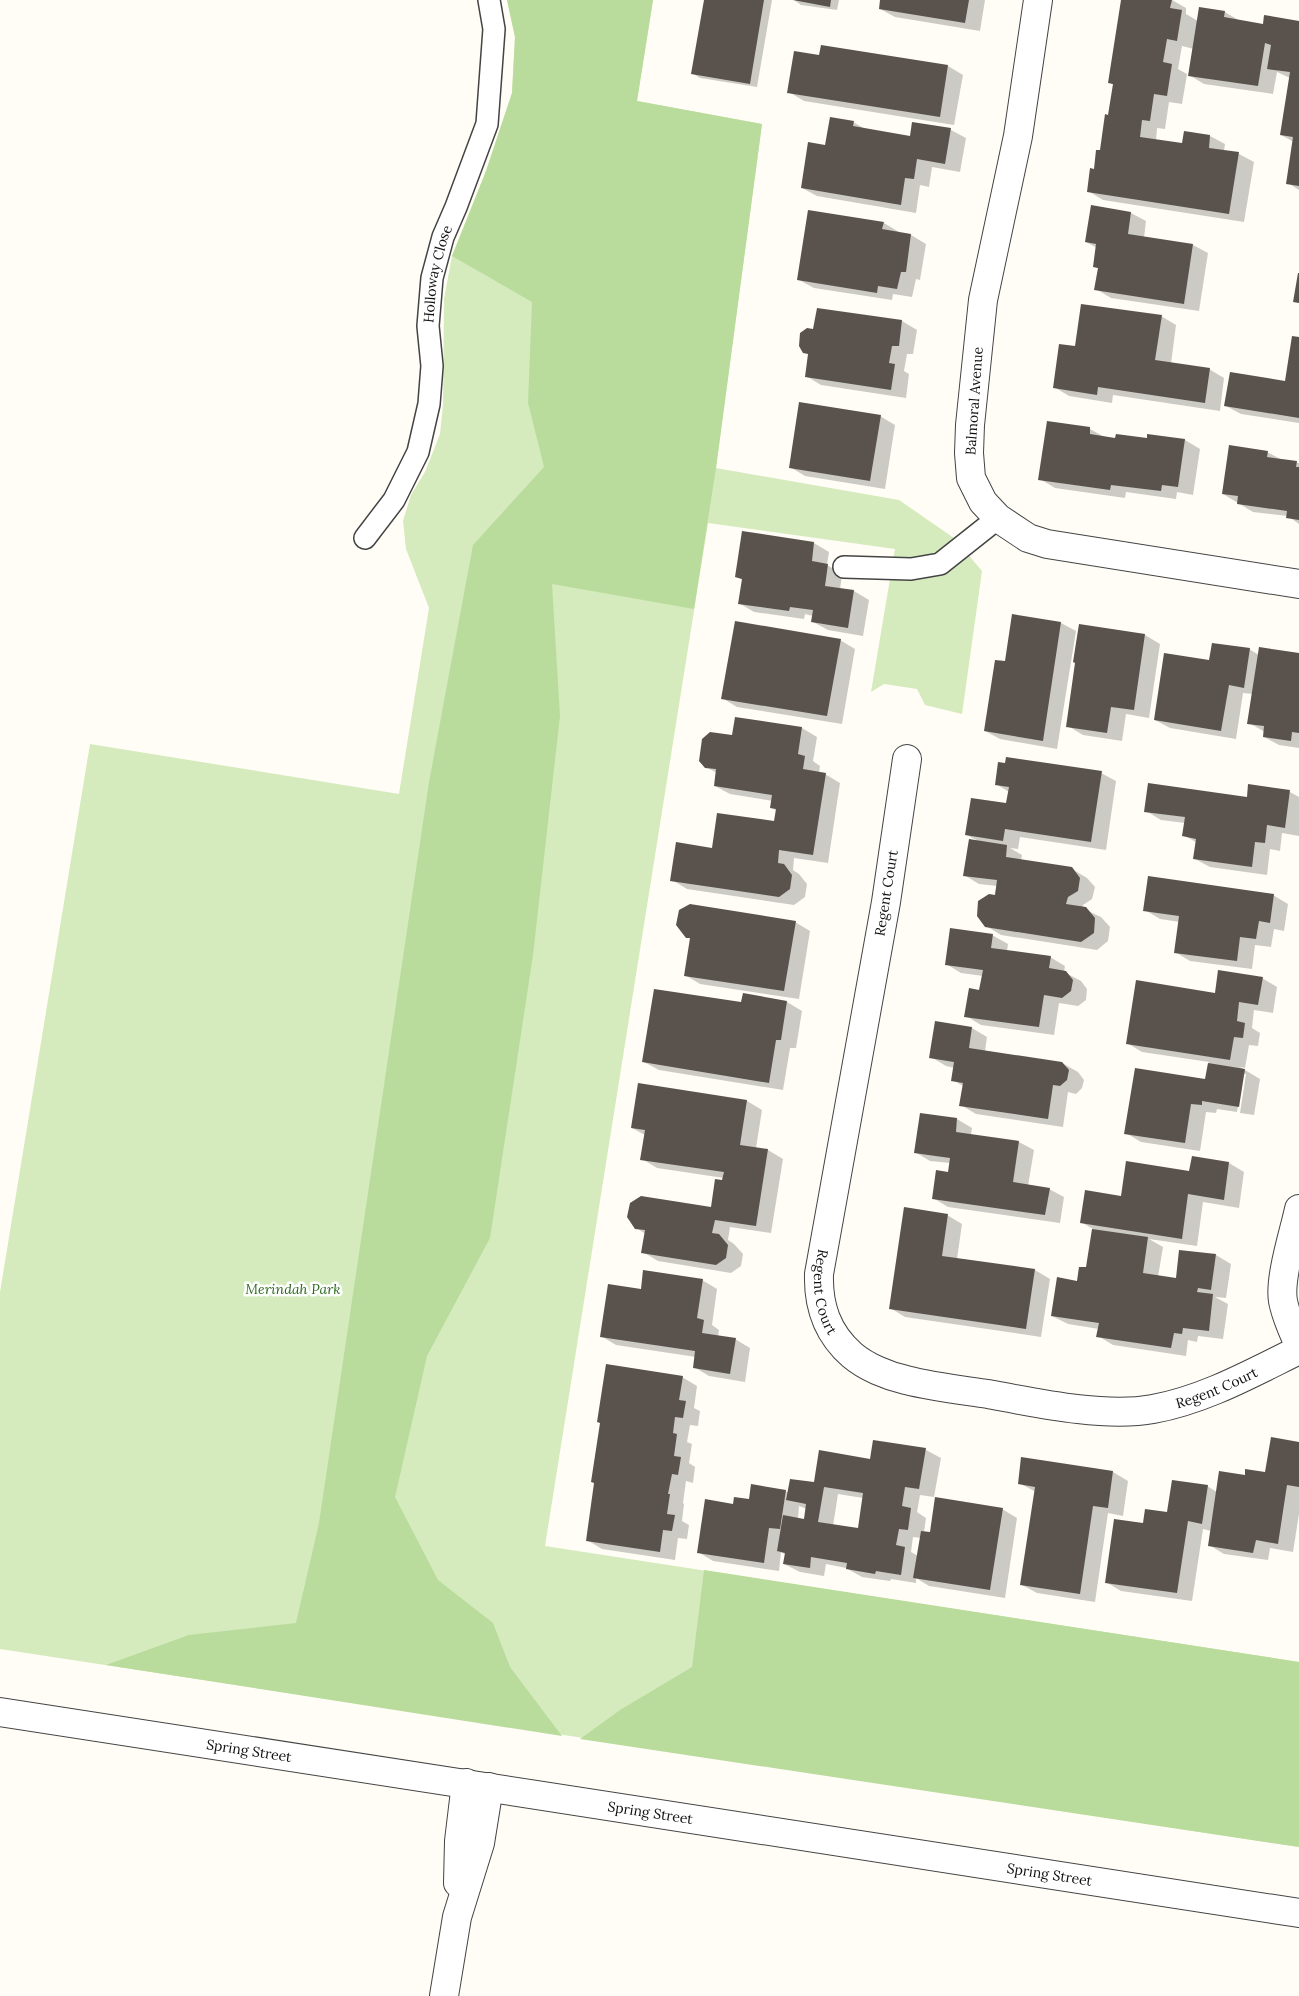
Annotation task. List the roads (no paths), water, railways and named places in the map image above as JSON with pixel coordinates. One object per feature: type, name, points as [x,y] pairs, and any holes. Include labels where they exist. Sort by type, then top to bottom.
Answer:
[{"type":"street","name":"Balmoral Avenue","points":[[1038,0],[1018,136],[983,300],[970,425],[969,453],[971,478],[983,502],[998,518],[1028,538],[1047,544],[1299,584]]},
{"type":"street","name":"Regent Court","points":[[907,759],[886,902],[819,1274],[818,1294],[824,1316],[834,1335],[852,1355],[875,1369],[905,1380],[1045,1404],[1118,1412],[1152,1410],[1179,1403],[1221,1388],[1299,1350]]},
{"type":"street","points":[[1299,1209],[1284,1277],[1282,1298],[1287,1318],[1299,1345]]},
{"type":"street","name":"Spring Street","points":[[0,1712],[1299,1913]]},
{"type":"street","points":[[444,1996],[457,1917],[458,1841],[478,1785]]},
{"type":"lane","name":"Holloway Close","points":[[365,538],[394,500],[418,452],[429,404],[432,366],[428,326],[432,278],[443,237],[456,208],[487,124],[494,29],[489,0]]},
{"type":"lane","points":[[844,567],[912,569],[940,564],[998,518]]},
{"type":"park label","name":"Merindah Park","points":[[293,1289]]}]
